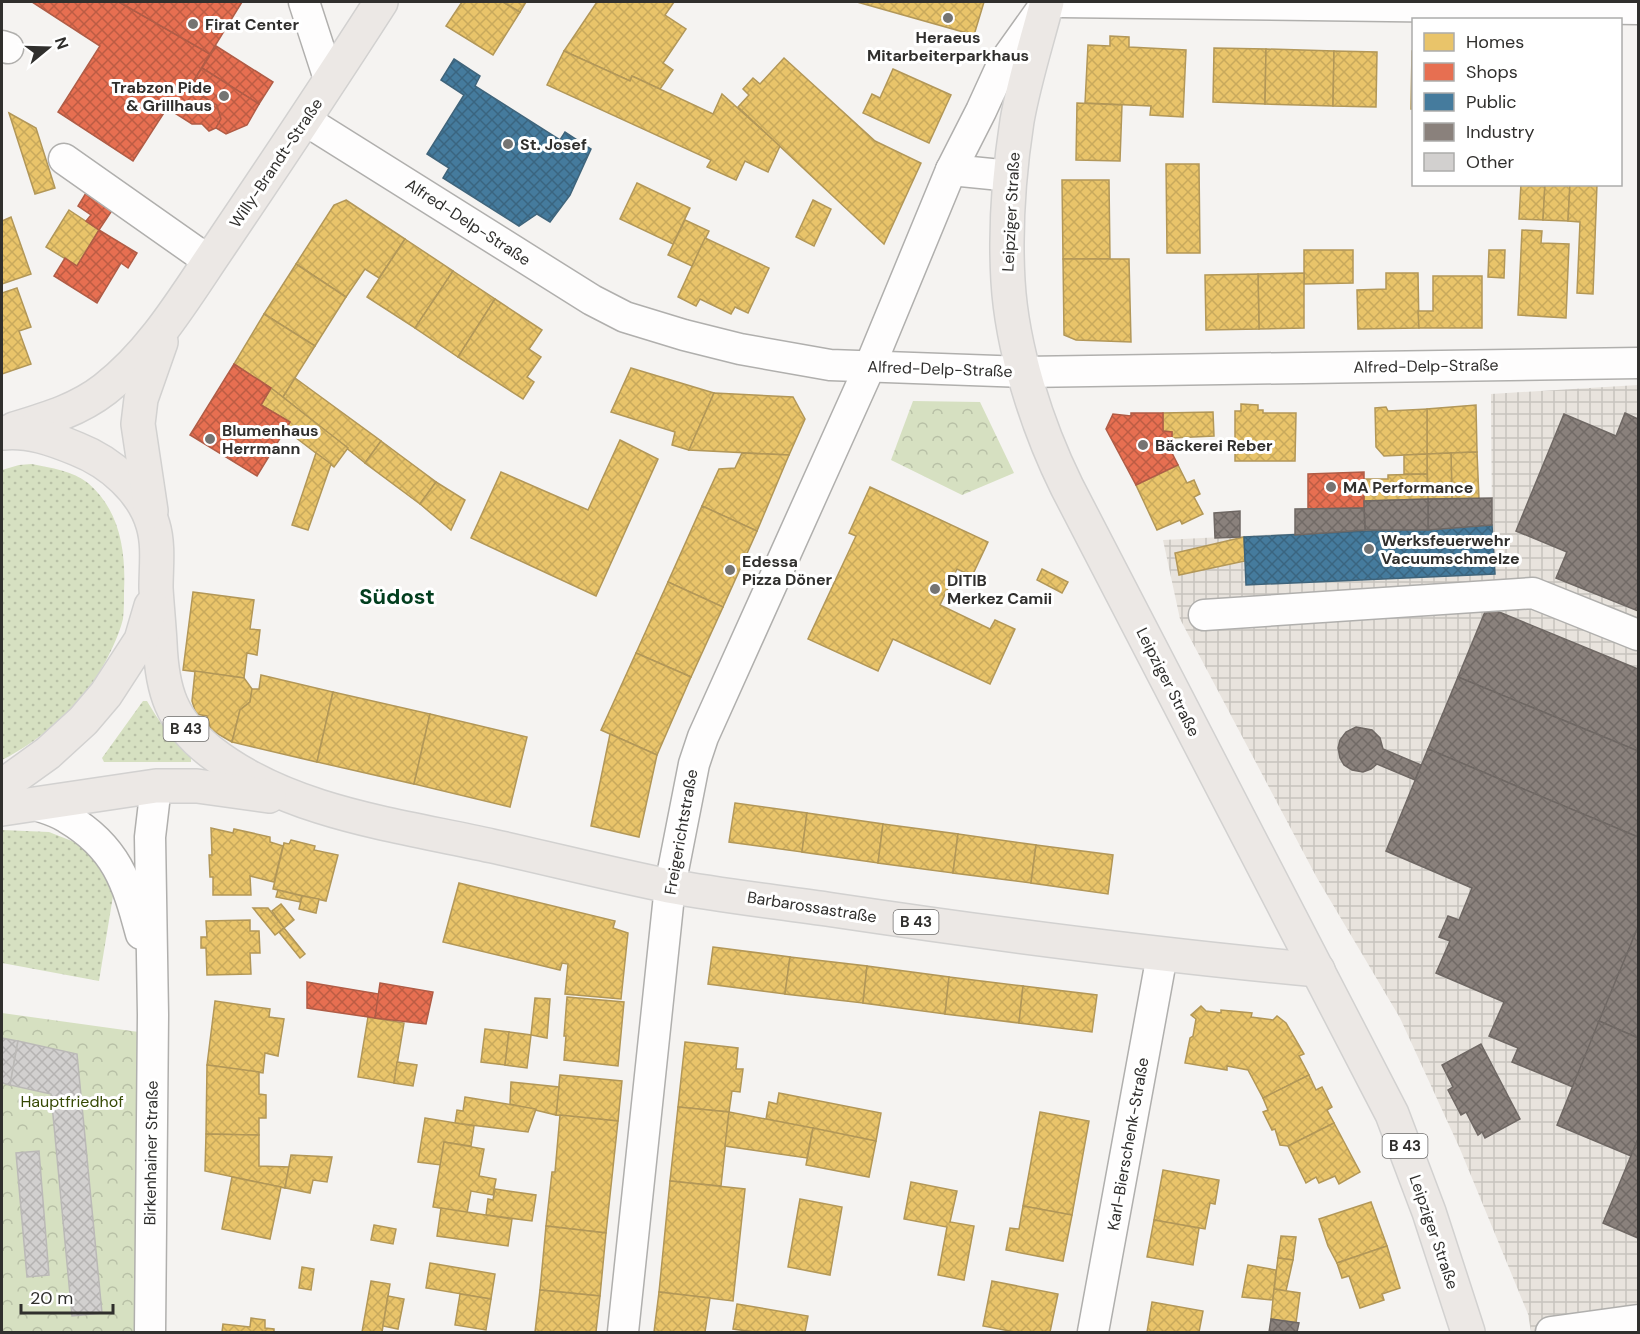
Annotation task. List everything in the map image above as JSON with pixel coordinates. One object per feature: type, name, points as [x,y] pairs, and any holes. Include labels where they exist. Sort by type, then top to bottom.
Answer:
[{"type":"main road","name":"Willy-Brandt-Straße","points":[[3,433],[62,414],[84,404],[135,362],[168,322],[306,120],[381,2]]},
{"type":"main road","name":"Leipziger Straße","points":[[1047,2],[1017,120],[1011,176],[1008,281],[1012,318],[1024,372],[1054,458],[1067,487],[1392,1114],[1430,1212],[1468,1332]]},
{"type":"main road","name":"Willy-Brandt-Straße","points":[[153,525],[138,424],[141,399],[168,322]]},
{"type":"main road","name":"B 43","points":[[3,433],[30,433],[84,452],[107,465],[134,490],[153,525],[157,553],[156,587],[164,687],[183,726],[193,738],[231,768],[262,784],[312,803]]},
{"type":"main road","name":"B 43","points":[[2,786],[48,753],[83,721],[106,694],[141,640],[156,587]]},
{"type":"main road","name":"B 43","points":[[17,806],[156,786],[197,786],[312,803]]},
{"type":"main road","name":"Barbarossastraße","points":[[312,803],[349,814],[670,886],[1162,955],[1318,970]]},
{"type":"street","points":[[304,2],[330,82]]},
{"type":"street","name":"Leipziger Straße","points":[[870,366],[951,170],[1002,64],[1047,2]]},
{"type":"street","points":[[1060,2],[1638,9]]},
{"type":"street","name":"Alfred-Delp-Straße","points":[[306,120],[562,283],[625,317],[740,349],[830,365],[1024,372],[1637,363]]},
{"type":"street","points":[[64,159],[209,261]]},
{"type":"street","points":[[951,170],[1011,176]]},
{"type":"street","name":"Freigerichtstraße","points":[[623,1332],[670,886],[694,764],[703,737],[870,366]]},
{"type":"street","points":[[1204,615],[1533,593],[1638,635]]},
{"type":"street","name":"Birkenhainer Straße","points":[[150,1332],[153,1015],[150,837],[156,786]]},
{"type":"street","name":"Birkenhainer Straße","points":[[17,806],[65,816],[92,835],[109,852],[125,881],[151,974]]},
{"type":"street","name":"Karl-Bierschenk-Straße","points":[[1094,1332],[1162,955]]},
{"type":"street","points":[[1551,1332],[1626,1325]]},
{"type":"shaded area","points":[[1638,385],[1638,1332],[1531,1332],[1528,1314],[1460,1149],[1400,1018],[1317,878],[1180,619],[1163,540],[1365,530],[1428,530],[1492,525],[1491,394]]},
{"type":"green space","points":[[913,401],[980,402],[1014,473],[962,495],[891,460]]},
{"type":"green space","points":[[32,464],[62,470],[82,479],[99,494],[107,506],[119,532],[124,561],[123,619],[106,661],[90,687],[68,712],[44,733],[2,760],[2,470]]},
{"type":"green space","points":[[143,701],[147,701],[171,734],[191,750],[191,762],[104,762],[102,758]]},
{"type":"green space","points":[[2,830],[49,832],[87,847],[114,890],[99,981],[2,963]]},
{"type":"green space","name":"Hauptfriedhof","points":[[2,1013],[146,1033],[135,1332],[2,1332]]},
{"type":"building: Homes","points":[[462,2],[503,2],[520,12],[493,55],[446,26]]},
{"type":"building: Homes","points":[[503,2],[526,2],[520,12]]},
{"type":"building: Homes","points":[[597,2],[674,2],[665,15],[686,29],[663,63],[673,70],[660,89],[632,76],[630,81],[564,51]]},
{"type":"building: Homes","name":"Heraeus Mitarbeiterparkhaus","points":[[857,2],[984,2],[974,35]]},
{"type":"building: Homes","points":[[1110,36],[1129,37],[1129,47],[1186,50],[1183,117],[1150,115],[1151,106],[1085,103],[1088,45],[1110,46]]},
{"type":"building: Homes","points":[[1214,48],[1266,49],[1265,104],[1213,102]]},
{"type":"building: Homes","points":[[1266,49],[1334,51],[1333,106],[1265,104]]},
{"type":"building: Homes","points":[[564,51],[630,81],[632,76],[713,114],[722,94],[780,146],[768,172],[745,161],[736,180],[707,167],[711,160],[547,85]]},
{"type":"building: Homes","points":[[1334,51],[1377,52],[1376,107],[1333,106]]},
{"type":"building: Homes","points":[[1412,51],[1412,109],[1411,109]]},
{"type":"building: Homes","points":[[784,58],[875,141],[921,163],[884,244],[738,107],[749,95],[743,89],[753,78],[760,84]]},
{"type":"building: Homes","points":[[893,69],[951,95],[929,143],[863,113],[872,94],[880,98]]},
{"type":"building: Homes","points":[[1077,103],[1122,105],[1120,161],[1076,160]]},
{"type":"building: Homes","points":[[9,113],[36,128],[55,188],[35,194]]},
{"type":"building: Homes","points":[[1166,164],[1199,164],[1200,253],[1167,253]]},
{"type":"building: Homes","points":[[1062,180],[1109,180],[1110,259],[1063,259]]},
{"type":"building: Homes","points":[[637,183],[690,208],[673,244],[620,219]]},
{"type":"building: Homes","points":[[1521,186],[1545,186],[1543,220],[1519,219]]},
{"type":"building: Homes","points":[[1545,186],[1570,186],[1568,221],[1543,220]]},
{"type":"building: Homes","points":[[1570,186],[1597,186],[1593,294],[1577,293],[1580,222],[1568,221]]},
{"type":"building: Homes","points":[[346,200],[405,239],[379,278],[365,269],[346,297],[296,264],[334,205]]},
{"type":"building: Homes","points":[[813,200],[831,209],[814,246],[796,237]]},
{"type":"building: Homes","points":[[69,210],[99,230],[77,266],[46,247]]},
{"type":"building: Homes","points":[[11,217],[31,274],[2,284],[2,221]]},
{"type":"building: Homes","points":[[685,220],[709,231],[692,266],[668,255]]},
{"type":"building: Homes","points":[[1522,230],[1542,231],[1541,243],[1569,244],[1566,318],[1518,315]]},
{"type":"building: Homes","points":[[705,238],[769,268],[748,313],[735,307],[731,314],[700,299],[696,306],[678,297]]},
{"type":"building: Homes","points":[[405,239],[453,271],[415,328],[367,297]]},
{"type":"building: Homes","points":[[1304,250],[1353,250],[1353,283],[1304,284]]},
{"type":"building: Homes","points":[[1489,250],[1505,250],[1504,278],[1488,277]]},
{"type":"building: Homes","points":[[1063,259],[1129,259],[1131,342],[1076,340],[1064,335]]},
{"type":"building: Homes","points":[[296,264],[346,297],[315,346],[264,314]]},
{"type":"building: Homes","points":[[453,271],[495,299],[458,357],[415,328]]},
{"type":"building: Homes","points":[[1304,273],[1304,328],[1259,329],[1258,274]]},
{"type":"building: Homes","points":[[1386,273],[1418,273],[1419,328],[1358,329],[1357,290],[1386,289]]},
{"type":"building: Homes","points":[[1258,274],[1259,329],[1206,330],[1205,275]]},
{"type":"building: Homes","points":[[1433,276],[1482,276],[1482,328],[1419,328],[1418,311],[1433,311]]},
{"type":"building: Homes","points":[[17,288],[31,327],[19,331],[31,364],[2,374],[2,293]]},
{"type":"building: Homes","points":[[495,299],[542,330],[529,349],[541,357],[527,377],[534,382],[523,399],[458,357]]},
{"type":"building: Homes","points":[[264,314],[315,346],[283,397],[234,364]]},
{"type":"building: Homes","points":[[631,368],[714,393],[689,450],[672,445],[675,432],[611,412]]},
{"type":"building: Homes","points":[[295,378],[381,441],[365,463],[283,397]]},
{"type":"building: Homes","points":[[271,388],[348,448],[334,467],[286,430],[290,422],[261,405]]},
{"type":"building: Homes","points":[[714,393],[793,397],[805,419],[789,455],[689,450]]},
{"type":"building: Homes","points":[[1241,404],[1258,405],[1258,410],[1263,410],[1263,413],[1296,413],[1295,461],[1235,461],[1235,411],[1241,411]]},
{"type":"building: Homes","points":[[1476,405],[1477,452],[1427,454],[1427,409]]},
{"type":"building: Homes","points":[[1386,407],[1388,411],[1427,409],[1427,454],[1384,456],[1376,447],[1375,408]]},
{"type":"building: Homes","points":[[1213,412],[1214,436],[1172,438],[1172,432],[1163,431],[1163,413]]},
{"type":"building: Homes","points":[[620,440],[658,459],[596,596],[471,538],[501,472],[588,510]]},
{"type":"building: Homes","points":[[381,441],[436,482],[420,504],[365,463]]},
{"type":"building: Homes","points":[[1477,452],[1479,499],[1452,499],[1451,453]]},
{"type":"building: Homes","points":[[316,453],[331,464],[308,530],[292,525]]},
{"type":"building: Homes","points":[[742,453],[789,455],[757,531],[702,506],[719,469],[735,468]]},
{"type":"building: Homes","points":[[1451,453],[1452,499],[1428,499],[1427,454]]},
{"type":"building: Homes","points":[[1427,454],[1427,474],[1404,474],[1404,455]]},
{"type":"building: Homes","points":[[1178,465],[1187,483],[1194,480],[1200,494],[1194,497],[1203,514],[1182,524],[1180,520],[1157,530],[1136,485]]},
{"type":"building: Homes","points":[[1427,474],[1428,499],[1364,501],[1364,479],[1388,479],[1388,475]]},
{"type":"building: Homes","points":[[436,482],[465,500],[451,530],[420,504]]},
{"type":"building: Homes","points":[[870,487],[988,542],[972,576],[957,569],[940,605],[990,629],[995,620],[1015,629],[990,684],[893,639],[878,671],[808,639],[856,536],[849,533]]},
{"type":"building: Homes","points":[[702,506],[757,531],[723,607],[668,582]]},
{"type":"building: Homes","points":[[1244,537],[1245,561],[1179,575],[1175,553]]},
{"type":"building: Homes","points":[[1042,569],[1068,582],[1062,593],[1037,580]]},
{"type":"building: Homes","points":[[668,582],[723,607],[691,677],[636,653]]},
{"type":"building: Homes","points":[[193,592],[254,600],[250,629],[260,630],[257,655],[247,653],[244,678],[183,670]]},
{"type":"building: Homes","points":[[636,653],[691,677],[657,755],[601,730]]},
{"type":"building: Homes","points":[[195,671],[244,678],[252,689],[250,702],[240,710],[232,742],[211,730],[207,716],[196,714],[192,701]]},
{"type":"building: Homes","points":[[261,675],[333,692],[317,762],[232,742],[240,710],[250,702],[252,689],[259,689]]},
{"type":"building: Homes","points":[[333,692],[430,714],[414,784],[317,762]]},
{"type":"building: Homes","points":[[430,714],[527,737],[510,807],[414,784]]},
{"type":"building: Homes","points":[[610,734],[657,755],[639,837],[591,826]]},
{"type":"building: Homes","points":[[735,803],[807,813],[802,852],[729,842]]},
{"type":"building: Homes","points":[[807,813],[883,824],[878,863],[802,852]]},
{"type":"building: Homes","points":[[883,824],[958,834],[953,873],[878,863]]},
{"type":"building: Homes","points":[[211,828],[233,833],[234,829],[270,837],[270,842],[283,846],[274,882],[250,876],[251,895],[213,895],[209,855],[212,855]]},
{"type":"building: Homes","points":[[958,834],[1036,845],[1031,883],[953,873]]},
{"type":"building: Homes","points":[[291,840],[315,846],[314,850],[338,855],[326,901],[273,889],[284,843],[289,844]]},
{"type":"building: Homes","points":[[1036,845],[1113,855],[1108,894],[1031,883]]},
{"type":"building: Homes","points":[[459,883],[615,921],[613,928],[628,933],[621,999],[565,994],[568,964],[562,963],[560,970],[443,942]]},
{"type":"building: Homes","points":[[278,890],[302,896],[300,902],[276,897]]},
{"type":"building: Homes","points":[[302,896],[319,899],[316,913],[299,909]]},
{"type":"building: Homes","points":[[281,904],[294,920],[284,928],[272,911]]},
{"type":"building: Homes","points":[[253,908],[268,908],[284,928],[275,935]]},
{"type":"building: Homes","points":[[250,920],[250,931],[259,931],[260,953],[250,953],[251,974],[207,975],[206,948],[201,948],[201,937],[207,937],[206,921]]},
{"type":"building: Homes","points":[[284,928],[305,954],[300,958],[279,932]]},
{"type":"building: Homes","points":[[713,947],[790,957],[785,994],[708,984]]},
{"type":"building: Homes","points":[[790,957],[867,966],[863,1003],[785,994]]},
{"type":"building: Homes","points":[[867,966],[949,977],[945,1014],[863,1003]]},
{"type":"building: Homes","points":[[949,977],[1023,986],[1019,1023],[945,1014]]},
{"type":"building: Homes","points":[[1023,986],[1097,995],[1092,1032],[1019,1023]]},
{"type":"building: Homes","points":[[567,997],[624,1002],[618,1066],[564,1060]]},
{"type":"building: Homes","points":[[535,998],[550,999],[547,1038],[531,1035]]},
{"type":"building: Homes","points":[[215,1001],[270,1009],[269,1017],[284,1019],[278,1056],[265,1053],[263,1073],[207,1065]]},
{"type":"building: Homes","points":[[1201,1006],[1206,1011],[1252,1013],[1251,1017],[1273,1020],[1277,1016],[1286,1023],[1304,1054],[1299,1056],[1309,1075],[1263,1098],[1248,1070],[1227,1066],[1227,1070],[1185,1063],[1196,1019],[1191,1015]]},
{"type":"building: Homes","points":[[368,1017],[404,1023],[394,1083],[358,1077]]},
{"type":"building: Homes","points":[[485,1029],[509,1032],[505,1065],[481,1062]]},
{"type":"building: Homes","points":[[509,1032],[531,1035],[527,1068],[505,1065]]},
{"type":"building: Homes","points":[[685,1042],[738,1048],[736,1069],[743,1069],[740,1092],[732,1091],[729,1112],[678,1107]]},
{"type":"building: Homes","points":[[397,1062],[417,1065],[413,1086],[394,1083]]},
{"type":"building: Homes","points":[[207,1065],[259,1072],[259,1094],[266,1095],[266,1118],[259,1118],[259,1135],[206,1134]]},
{"type":"building: Homes","points":[[560,1075],[622,1081],[618,1121],[556,1115]]},
{"type":"building: Homes","points":[[1309,1075],[1316,1090],[1322,1087],[1332,1107],[1327,1110],[1334,1123],[1288,1146],[1280,1145],[1275,1129],[1272,1130],[1263,1112],[1268,1110],[1263,1098]]},
{"type":"building: Homes","points":[[511,1082],[559,1087],[556,1115],[510,1104]]},
{"type":"building: Homes","points":[[779,1093],[881,1113],[876,1141],[766,1119],[769,1102],[777,1104]]},
{"type":"building: Homes","points":[[465,1097],[536,1109],[528,1132],[455,1123],[457,1110],[463,1111]]},
{"type":"building: Homes","points":[[678,1107],[729,1112],[721,1186],[670,1181]]},
{"type":"building: Homes","points":[[729,1112],[813,1128],[807,1158],[725,1146]]},
{"type":"building: Homes","points":[[1040,1112],[1089,1121],[1072,1215],[1023,1206]]},
{"type":"building: Homes","points":[[560,1115],[618,1121],[606,1233],[546,1226],[552,1172],[555,1172]]},
{"type":"building: Homes","points":[[425,1118],[474,1126],[471,1146],[444,1142],[441,1165],[418,1162]]},
{"type":"building: Homes","points":[[1334,1123],[1360,1172],[1339,1184],[1335,1176],[1319,1183],[1316,1177],[1306,1183],[1288,1146]]},
{"type":"building: Homes","points":[[813,1128],[876,1141],[869,1177],[806,1165]]},
{"type":"building: Homes","points":[[206,1134],[259,1135],[259,1166],[289,1167],[285,1188],[205,1171]]},
{"type":"building: Homes","points":[[444,1142],[484,1149],[479,1176],[496,1179],[493,1195],[471,1191],[467,1213],[433,1207]]},
{"type":"building: Homes","points":[[291,1155],[332,1157],[327,1182],[313,1180],[310,1193],[285,1188]]},
{"type":"building: Homes","points":[[1163,1170],[1219,1180],[1215,1204],[1210,1203],[1205,1229],[1154,1220]]},
{"type":"building: Homes","points":[[232,1177],[281,1187],[270,1239],[222,1229]]},
{"type":"building: Homes","points":[[670,1181],[745,1189],[733,1301],[659,1292]]},
{"type":"building: Homes","points":[[911,1182],[957,1191],[950,1222],[974,1226],[964,1280],[938,1275],[947,1227],[904,1219]]},
{"type":"building: Homes","points":[[495,1189],[536,1195],[532,1221],[486,1215],[488,1199],[493,1200]]},
{"type":"building: Homes","points":[[800,1199],[842,1207],[830,1275],[788,1267]]},
{"type":"building: Homes","points":[[1371,1202],[1387,1246],[1337,1263],[1328,1246],[1319,1219]]},
{"type":"building: Homes","points":[[1023,1206],[1072,1215],[1063,1261],[1006,1250],[1010,1228],[1019,1229]]},
{"type":"building: Homes","points":[[441,1208],[512,1219],[508,1246],[437,1236]]},
{"type":"building: Homes","points":[[1154,1220],[1199,1228],[1193,1265],[1147,1257]]},
{"type":"building: Homes","points":[[374,1225],[396,1229],[393,1244],[371,1240]]},
{"type":"building: Homes","points":[[546,1226],[606,1233],[600,1296],[540,1290]]},
{"type":"building: Homes","points":[[1281,1236],[1296,1237],[1293,1260],[1278,1258]]},
{"type":"building: Homes","points":[[1387,1246],[1400,1288],[1382,1294],[1384,1300],[1360,1308],[1349,1276],[1342,1278],[1337,1263]]},
{"type":"building: Homes","points":[[1278,1258],[1293,1260],[1286,1291],[1274,1289]]},
{"type":"building: Homes","points":[[430,1263],[495,1274],[491,1299],[426,1288]]},
{"type":"building: Homes","points":[[1248,1265],[1276,1270],[1273,1300],[1242,1297]]},
{"type":"building: Homes","points":[[302,1267],[314,1269],[311,1290],[299,1288]]},
{"type":"building: Homes","points":[[371,1281],[390,1284],[382,1332],[362,1332]]},
{"type":"building: Homes","points":[[992,1281],[1058,1294],[1050,1332],[1015,1332],[983,1326]]},
{"type":"building: Homes","points":[[1274,1289],[1300,1293],[1296,1323],[1271,1319]]},
{"type":"building: Homes","points":[[540,1290],[600,1296],[596,1332],[535,1332]]},
{"type":"building: Homes","points":[[659,1292],[710,1298],[705,1332],[654,1332]]},
{"type":"building: Homes","points":[[460,1294],[491,1299],[486,1330],[455,1325]]},
{"type":"building: Homes","points":[[388,1296],[404,1299],[398,1329],[383,1326]]},
{"type":"building: Homes","points":[[1152,1302],[1203,1311],[1199,1332],[1147,1332]]},
{"type":"building: Homes","points":[[737,1304],[808,1316],[805,1332],[755,1332],[733,1329]]},
{"type":"building: Homes","points":[[251,1318],[265,1320],[265,1328],[274,1329],[274,1332],[222,1332],[223,1324],[250,1327]]},
{"type":"building: Shops","points":[[32,2],[119,2],[210,54],[189,88],[217,105],[221,119],[216,128],[209,131],[202,124],[192,124],[167,108],[133,161],[58,112],[100,46]]},
{"type":"building: Shops","name":"Firat Center","points":[[119,2],[242,2],[210,54]]},
{"type":"building: Shops","points":[[216,46],[273,82],[259,104],[202,68]]},
{"type":"building: Shops","name":"Trabzon Pide & Grillhaus","points":[[202,68],[259,104],[247,125],[226,134],[216,128],[221,119],[217,105],[189,88]]},
{"type":"building: Shops","points":[[89,188],[115,206],[99,230],[86,221],[91,215],[78,206]]},
{"type":"building: Shops","points":[[99,230],[137,253],[128,268],[121,263],[97,303],[54,276],[65,258],[77,266]]},
{"type":"building: Shops","points":[[234,364],[271,388],[261,405],[290,422],[257,476],[190,435]]},
{"type":"building: Shops","name":"Bäckerei Reber","points":[[1131,413],[1163,413],[1163,431],[1172,432],[1172,453],[1178,465],[1136,485],[1106,429],[1113,414],[1131,416]]},
{"type":"building: Shops","points":[[1364,472],[1364,508],[1308,509],[1308,474]]},
{"type":"building: Shops","points":[[307,982],[379,994],[375,1018],[307,1008]]},
{"type":"building: Shops","points":[[380,983],[433,992],[426,1024],[375,1018]]},
{"type":"building: Public","name":"St. Josef","points":[[454,59],[480,76],[475,86],[560,140],[565,132],[591,149],[570,195],[550,222],[537,214],[519,226],[443,178],[449,168],[427,154],[464,95],[441,80]]},
{"type":"building: Public","name":"Werksfeuerwehr Vacuumschmelze","points":[[1492,525],[1495,574],[1246,585],[1244,537]]},
{"type":"building: Industry","points":[[1625,413],[1638,419],[1638,611],[1556,578],[1567,552],[1516,531],[1564,414],[1616,436]]},
{"type":"building: Industry","points":[[1492,498],[1492,525],[1428,530],[1428,499]]},
{"type":"building: Industry","points":[[1428,499],[1428,530],[1365,530],[1364,501]]},
{"type":"building: Industry","points":[[1364,508],[1365,530],[1295,535],[1295,509]]},
{"type":"building: Industry","points":[[1240,511],[1240,537],[1215,538],[1214,513]]},
{"type":"building: Industry","points":[[1487,607],[1638,669],[1638,751],[1458,677]]},
{"type":"building: Industry","points":[[1458,677],[1638,751],[1638,837],[1428,749]]},
{"type":"building: Industry","points":[[1356,727],[1372,730],[1380,738],[1383,749],[1421,765],[1415,780],[1377,764],[1363,772],[1352,770],[1344,765],[1338,748],[1340,740],[1346,732]]},
{"type":"building: Industry","points":[[1428,749],[1638,837],[1638,927],[1573,1087],[1512,1062],[1518,1048],[1489,1036],[1504,1002],[1436,973],[1450,941],[1439,937],[1448,916],[1459,920],[1472,888],[1386,851]]},
{"type":"building: Industry","points":[[1638,927],[1638,1038],[1599,1021]]},
{"type":"building: Industry","points":[[1599,1021],[1638,1038],[1638,1139],[1631,1156],[1557,1125]]},
{"type":"building: Industry","points":[[1481,1044],[1520,1119],[1485,1138],[1482,1132],[1478,1135],[1466,1112],[1461,1115],[1448,1090],[1453,1087],[1442,1065]]},
{"type":"building: Industry","points":[[1638,1139],[1638,1238],[1603,1223]]},
{"type":"building: Industry","points":[[1271,1319],[1299,1323],[1297,1332],[1269,1332]]},
{"type":"building: Other","points":[[2,1038],[18,1041],[10,1085],[2,1083]]},
{"type":"building: Other","points":[[18,1041],[77,1054],[102,1313],[72,1316],[51,1094],[10,1085]]},
{"type":"building: Other","points":[[39,1151],[49,1275],[27,1277],[16,1153]]},
{"type":"place","name":"Heraeus Mitarbeiterparkhaus","points":[[948,18]]},
{"type":"place","name":"Firat Center","points":[[193,24]]},
{"type":"place","name":"Trabzon Pide & Grillhaus","points":[[224,96]]},
{"type":"place","name":"St. Josef","points":[[508,144]]},
{"type":"place","name":"Blumenhaus Herrmann","points":[[210,439]]},
{"type":"place","name":"Bäckerei Reber","points":[[1143,445]]},
{"type":"place","name":"MA Performance","points":[[1331,487]]},
{"type":"place","name":"Werksfeuerwehr Vacuumschmelze","points":[[1369,549]]},
{"type":"place","name":"Edessa Pizza Döner","points":[[730,570]]},
{"type":"place","name":"DITIB Merkez Camii","points":[[935,589]]},
{"type":"district","name":"Südost","points":[[397,596]]}]
